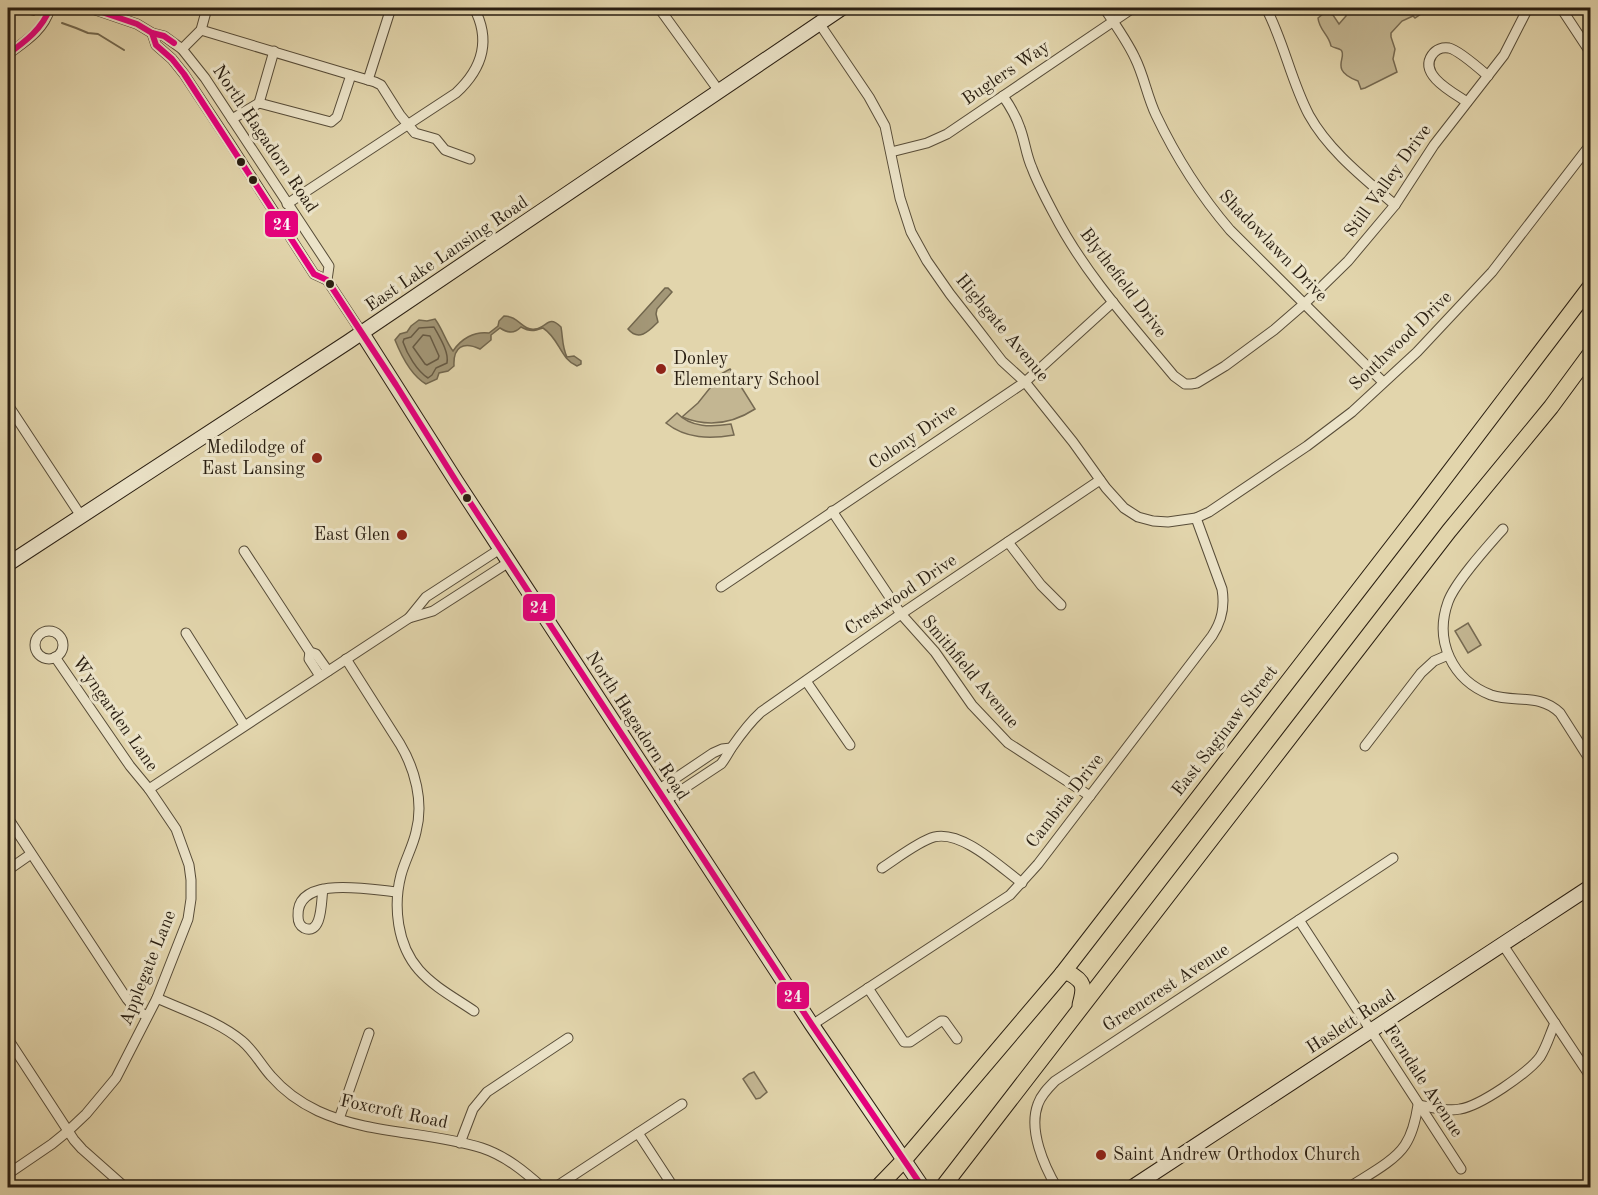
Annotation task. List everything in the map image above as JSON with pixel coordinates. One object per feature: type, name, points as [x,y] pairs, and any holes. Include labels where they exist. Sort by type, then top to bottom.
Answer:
[{"type":"main road","name":"East Lake Lansing Road","points":[[8,564],[362,333],[842,8]]},
{"type":"main road","name":"East Saginaw Street","points":[[877,1188],[905,1159],[1062,974],[1590,287]]},
{"type":"main road","name":"North Hagadorn Road","points":[[362,333],[661,795],[812,1025],[923,1188]]},
{"type":"main road","points":[[942,1188],[1449,531],[1551,407],[1590,354]]},
{"type":"main road","name":"Haslett Road","points":[[1131,1188],[1590,887]]},
{"type":"main road","points":[[1062,974],[1067,972],[1077,977],[1082,983],[1084,991],[1080,1008]]},
{"type":"street","points":[[8,54],[39,30],[45,23],[50,8]]},
{"type":"street","name":"North Hagadorn Road","points":[[90,8],[114,11],[152,33],[164,36],[182,49],[205,78],[329,266],[327,280]]},
{"type":"street","points":[[182,49],[201,30],[207,8]]},
{"type":"street","points":[[368,80],[391,8]]},
{"type":"street","points":[[287,204],[456,93],[466,83],[480,59],[483,36],[482,26],[474,8]]},
{"type":"street","points":[[659,8],[719,91]]},
{"type":"street","name":"Shadowlawn Drive","points":[[1104,8],[1136,60],[1155,112],[1170,144],[1211,208],[1230,230],[1383,382]]},
{"type":"street","name":"Buglers Way","points":[[891,152],[927,143],[946,134],[1133,8]]},
{"type":"street","points":[[1266,8],[1279,35],[1304,104],[1319,132],[1341,156],[1395,204]]},
{"type":"street","name":"Still Valley Drive","points":[[1185,384],[1197,382],[1225,366],[1274,330],[1348,261],[1376,230],[1434,145],[1505,53],[1528,8]]},
{"type":"street","points":[[1562,8],[1590,52]]},
{"type":"street","name":"Highgate Avenue","points":[[819,23],[885,126],[903,208],[911,231],[927,261],[950,294],[997,354],[1025,382],[1124,508],[1138,517],[1153,521],[1184,521],[1196,518]]},
{"type":"street","points":[[201,30],[368,80],[381,86],[415,132],[436,140],[445,150],[470,159]]},
{"type":"street","name":"North Hagadorn Road","points":[[152,33],[156,45],[172,58],[214,118],[314,273],[327,280],[362,333]]},
{"type":"street","points":[[1467,102],[1441,84],[1430,73],[1429,63],[1432,55],[1442,48],[1452,49],[1488,76]]},
{"type":"street","points":[[232,119],[259,102],[274,51]]},
{"type":"street","points":[[259,102],[331,122],[337,117],[351,75]]},
{"type":"street","name":"Blythefield Drive","points":[[1003,96],[1020,128],[1031,166],[1066,237],[1113,302],[1174,376],[1185,384]]},
{"type":"street","name":"Southwood Drive","points":[[1196,518],[1209,512],[1307,446],[1352,412],[1417,352],[1492,272],[1590,145]]},
{"type":"street","name":"Colony Drive","points":[[721,587],[1025,382],[1113,302]]},
{"type":"street","points":[[8,405],[81,516]]},
{"type":"street","name":"Crestwood Drive","points":[[661,795],[721,764],[749,724],[761,712],[901,614],[1100,480]]},
{"type":"street","name":"Smithfield Avenue","points":[[832,511],[901,614],[935,652],[972,705],[1008,743],[1090,795]]},
{"type":"street","name":"Cambria Drive","points":[[812,1025],[1010,895],[1022,883],[1212,636],[1222,617],[1224,600],[1196,518]]},
{"type":"street","points":[[1503,529],[1459,583],[1448,602],[1444,626],[1448,656],[1468,681],[1491,694],[1537,700],[1554,706],[1590,760]]},
{"type":"street","points":[[1008,542],[1041,585],[1061,605]]},
{"type":"street","points":[[409,618],[426,597],[500,549]]},
{"type":"street","points":[[244,551],[310,652],[316,654],[324,673]]},
{"type":"street","points":[[149,789],[409,618],[433,611],[509,562]]},
{"type":"street","points":[[186,633],[244,725]]},
{"type":"street","points":[[1365,746],[1420,673],[1434,661],[1448,656]]},
{"type":"street","name":"Wyngarden Lane","points":[[55,657],[130,766],[149,789]]},
{"type":"street","points":[[346,659],[408,757],[418,792],[417,830],[397,892],[397,914],[401,935],[411,960],[425,977],[474,1011]]},
{"type":"street","points":[[806,681],[850,745]]},
{"type":"street","name":"Applegate Lane","points":[[8,1174],[45,1150],[68,1131],[86,1114],[116,1078],[157,998],[188,919],[191,880],[186,854],[176,829],[149,789]]},
{"type":"street","points":[[8,818],[127,999],[136,1010],[147,1016]]},
{"type":"street","points":[[882,868],[926,840],[943,836],[969,844],[1022,883]]},
{"type":"street","points":[[8,870],[31,854]]},
{"type":"street","name":"Greencrest Avenue","points":[[1057,1188],[1044,1162],[1036,1128],[1038,1103],[1055,1081],[1393,858]]},
{"type":"street","points":[[322,889],[338,887],[397,892]]},
{"type":"street","name":"Ferndale Avenue","points":[[1299,920],[1461,1169]]},
{"type":"street","points":[[1503,945],[1590,1076]]},
{"type":"street","points":[[868,988],[904,1041],[910,1042],[941,1021],[945,1021],[957,1039]]},
{"type":"street","name":"Foxcroft Road","points":[[157,998],[226,1030],[250,1049],[272,1077],[290,1094],[319,1111],[350,1123],[483,1149],[519,1167],[543,1188]]},
{"type":"street","points":[[1348,1188],[1400,1152],[1415,1123],[1418,1105],[1458,1110],[1478,1103],[1530,1068],[1540,1057],[1555,1023]]},
{"type":"street","points":[[339,1119],[369,1033]]},
{"type":"street","points":[[460,1143],[473,1109],[487,1092],[568,1038]]},
{"type":"street","points":[[8,1039],[82,1149],[126,1188]]},
{"type":"street","points":[[554,1188],[682,1104]]},
{"type":"street","points":[[638,1133],[674,1188]]},
{"type":"shaded area","points":[[1345,8],[1425,8],[1415,18],[1413,16],[1402,21],[1391,33],[1395,49],[1393,59],[1397,72],[1361,89],[1358,81],[1349,77],[1341,68],[1343,53],[1331,46],[1318,18],[1328,13],[1333,15],[1339,24],[1346,16]]},
{"type":"shaded area","points":[[730,369],[755,409],[728,421],[710,423],[682,417],[698,403],[710,388],[708,385],[717,376]]},
{"type":"shaded area","points":[[677,413],[695,424],[717,426],[731,424],[734,435],[707,437],[682,432],[666,423]]},
{"type":"shaded area","points":[[1468,623],[1481,645],[1468,653],[1455,631]]},
{"type":"shaded area","points":[[754,1072],[767,1092],[756,1099],[743,1079]]},
{"type":"water","points":[[665,288],[672,292],[657,309],[658,322],[644,334],[632,333],[628,329]]},
{"type":"water","points":[[504,316],[513,318],[531,329],[539,328],[550,322],[557,323],[561,327],[567,357],[574,356],[581,361],[581,364],[577,366],[571,363],[543,328],[532,330],[527,330],[521,327],[511,332],[500,328],[480,349],[469,346],[460,347],[455,354],[454,366],[448,371],[439,373],[437,379],[426,384],[412,371],[395,340],[419,320],[435,319],[453,351],[468,337],[478,333],[489,333],[498,326]]},
{"type":"waterway","points":[[8,8],[34,15]]},
{"type":"waterway","points":[[62,23],[88,33],[98,34],[124,50]]},
{"type":"transit line","name":"24","points":[[8,54],[38,28],[50,8]]},
{"type":"transit line","name":"24","points":[[90,8],[137,24],[174,43]]},
{"type":"transit line","name":"24","points":[[152,33],[156,45],[184,74],[314,274],[327,280],[812,1025],[923,1188]]},
{"type":"place","name":"Donley Elementary School","points":[[661,369]]},
{"type":"place","name":"Medilodge of East Lansing","points":[[317,458]]},
{"type":"place","name":"East Glen","points":[[402,535]]},
{"type":"place","name":"Saint Andrew Orthodox Church","points":[[1101,1155]]}]
